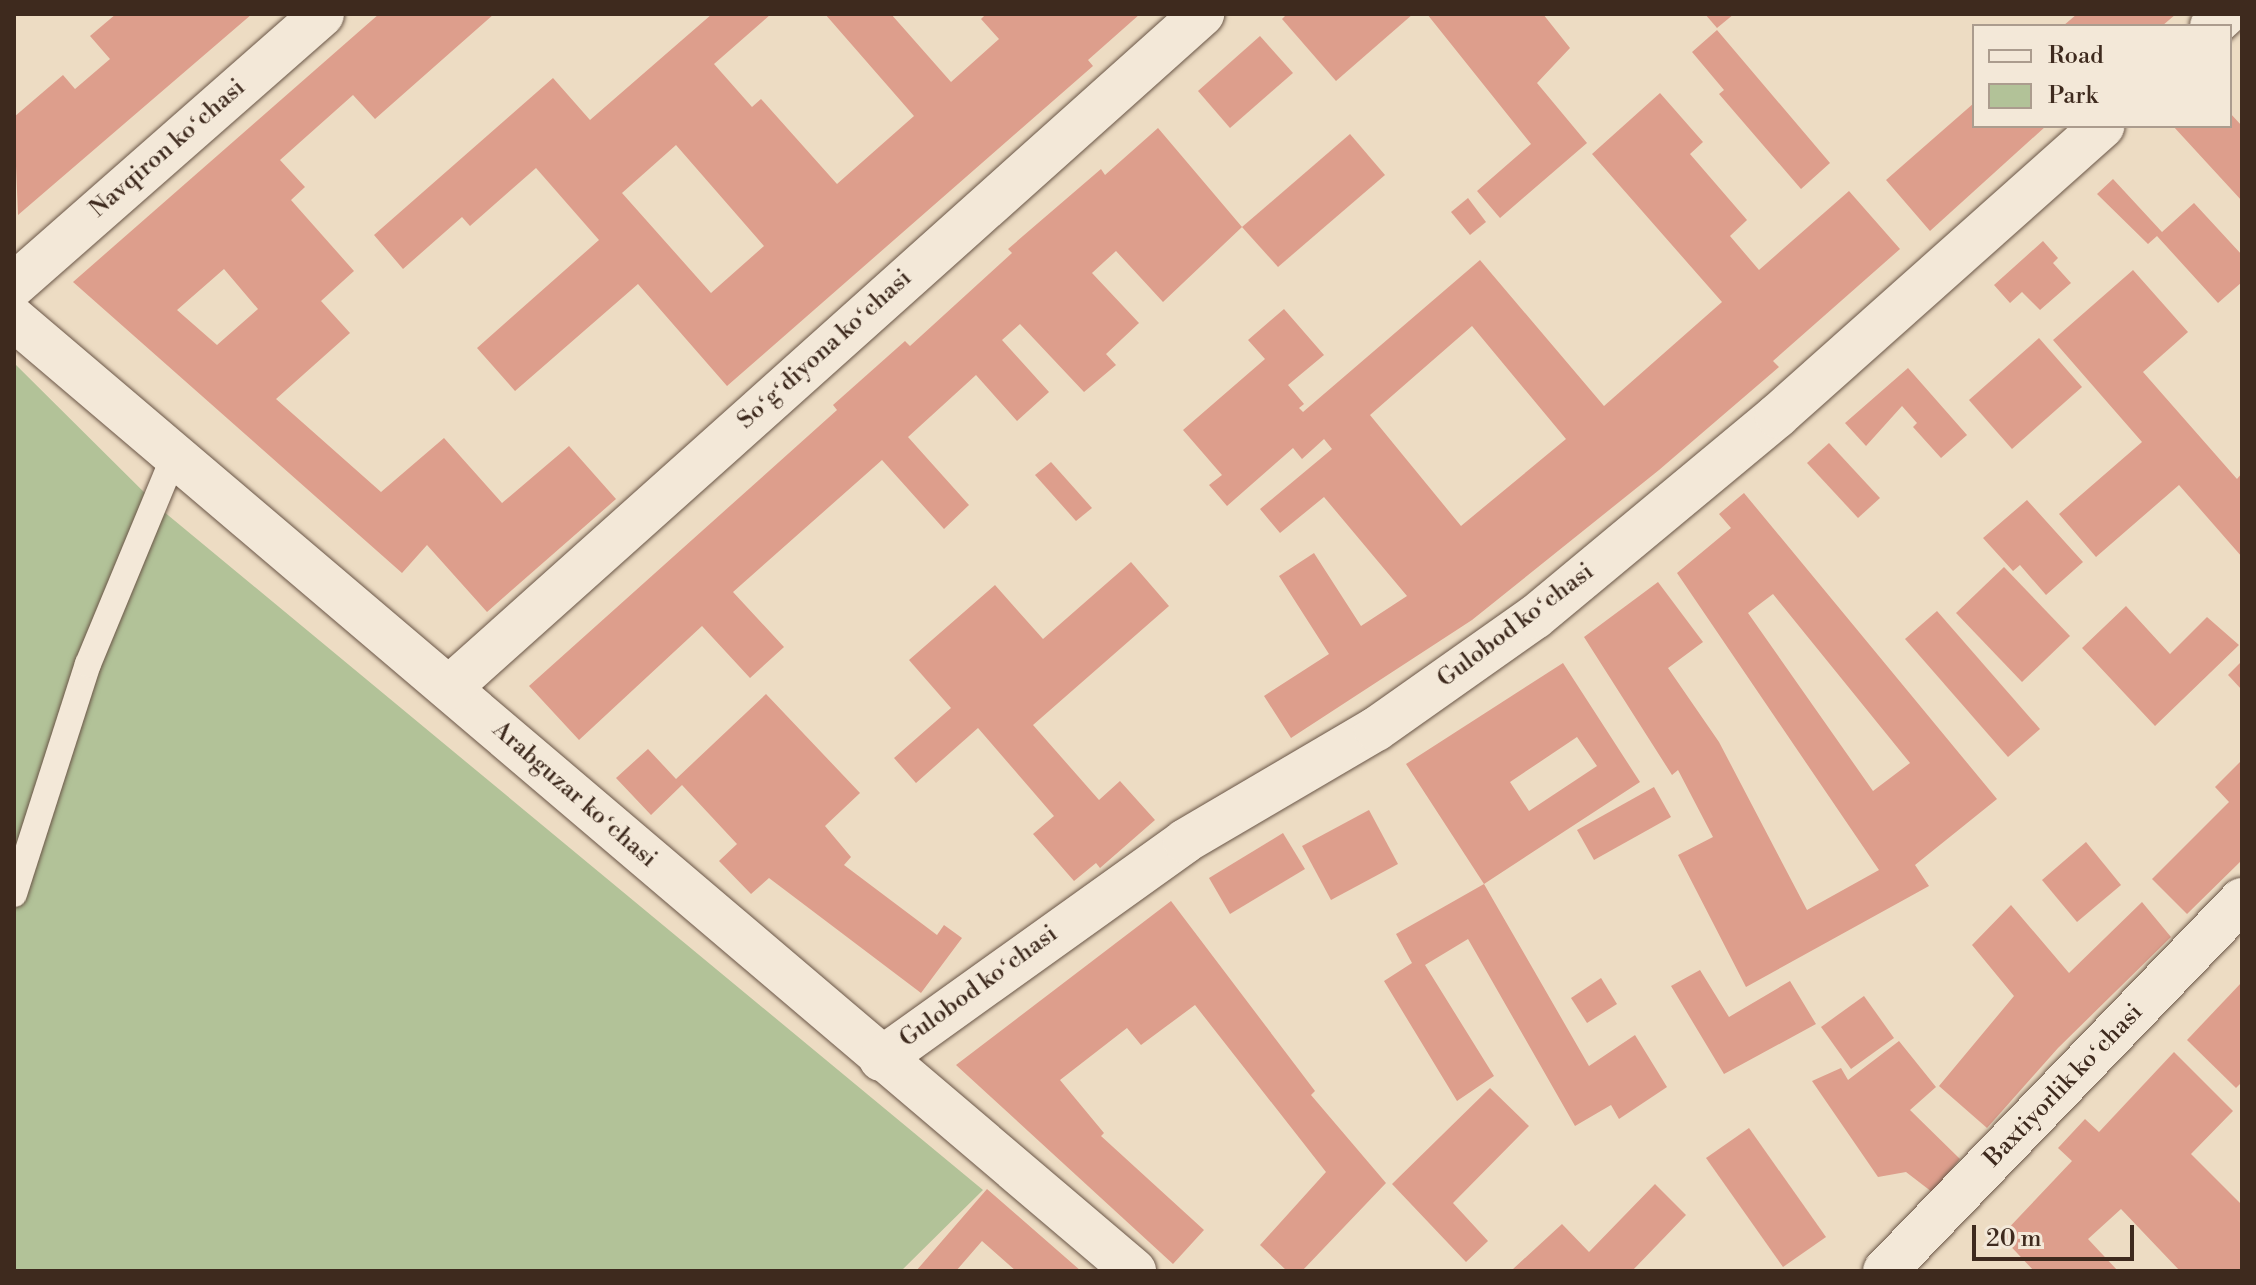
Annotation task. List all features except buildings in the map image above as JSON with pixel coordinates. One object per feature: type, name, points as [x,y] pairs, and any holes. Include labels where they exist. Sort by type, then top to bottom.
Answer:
[{"type":"street","name":"Navqiron koʻchasi","points":[[14,285],[322,14]]},
{"type":"street","name":"Soʻgʻdiyona koʻchasi","points":[[449,688],[1202,14]]},
{"type":"street","name":"Gulobod koʻchasi","points":[[881,1059],[1185,841],[1376,729],[1535,617],[1777,416],[2100,128]]},
{"type":"street","name":"Arabguzar koʻchasi","points":[[14,319],[1134,1271]]},
{"type":"street","name":"Baxtiyorlik koʻchasi","points":[[1885,1271],[2242,900]]},
{"type":"lane","points":[[14,894],[88,664],[174,456]]},
{"type":"green space","points":[[14,363],[163,511],[983,1190],[901,1271],[14,1271]]}]
